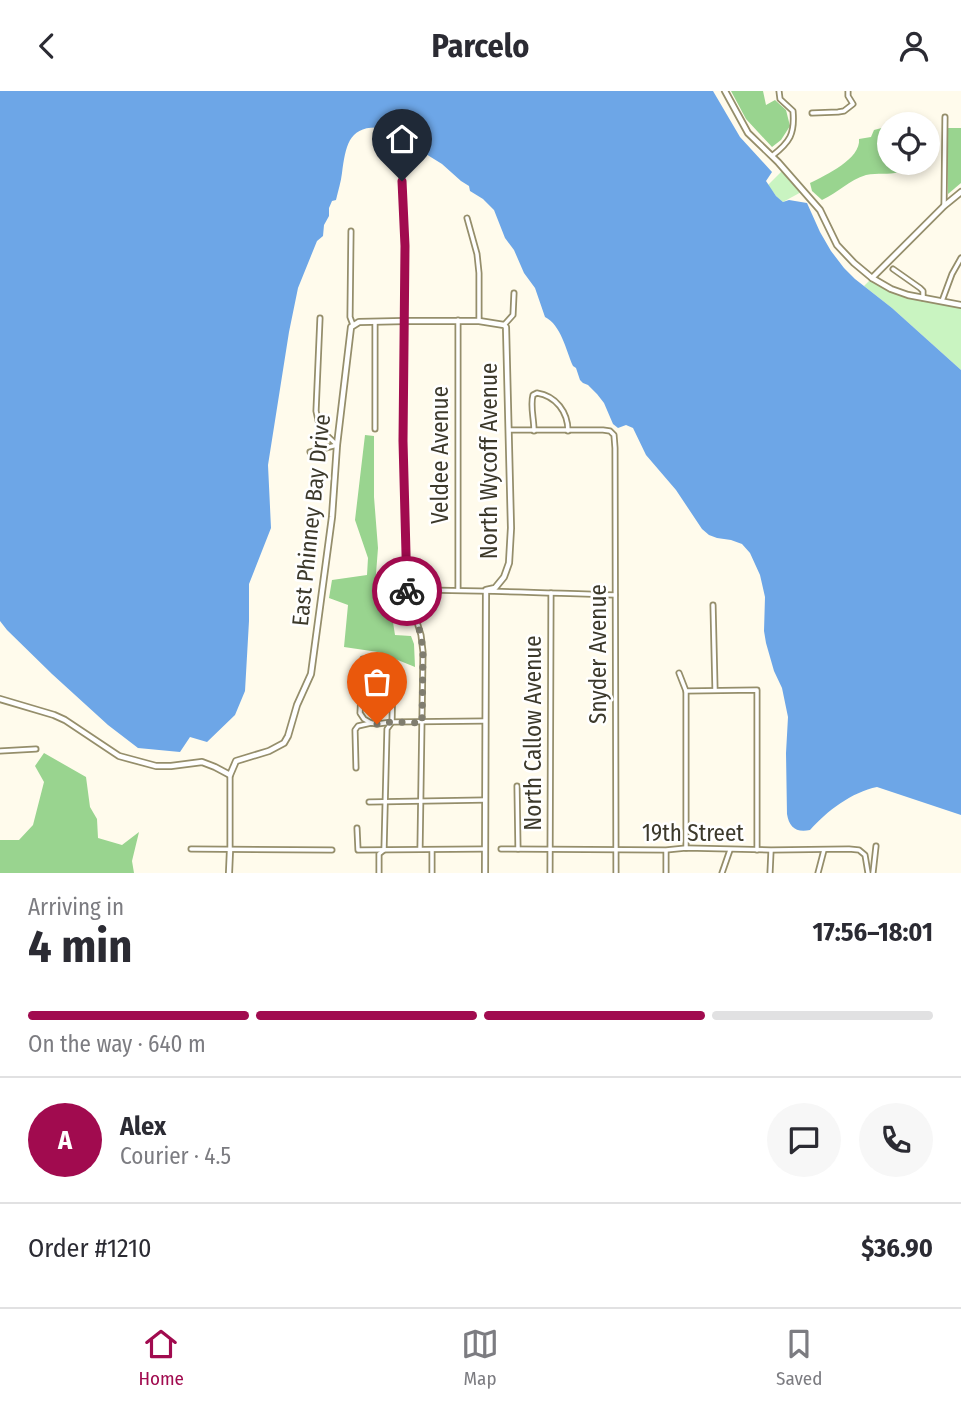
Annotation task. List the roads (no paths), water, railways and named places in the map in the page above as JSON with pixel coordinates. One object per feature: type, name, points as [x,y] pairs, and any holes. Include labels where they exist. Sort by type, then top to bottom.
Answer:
[{"type":"street","points":[[725,91],[744,127],[820,210],[842,251],[872,278],[891,289],[961,305]]},
{"type":"street","points":[[772,156],[791,138],[794,124],[793,111],[780,99],[779,91]]},
{"type":"street","points":[[812,113],[844,111],[853,104],[848,91]]},
{"type":"street","points":[[944,206],[945,117]]},
{"type":"street","points":[[402,181],[405,246],[403,441],[407,590],[421,635],[423,652],[421,849]]},
{"type":"street","points":[[872,278],[944,206],[961,193]]},
{"type":"street","points":[[467,218],[480,273],[479,321]]},
{"type":"street","name":"East Phinney Bay Drive","points":[[230,775],[236,761],[269,751],[284,743],[311,674],[332,521],[337,445],[353,325],[350,317],[351,231]]},
{"type":"street","points":[[942,300],[961,258]]},
{"type":"street","points":[[893,269],[920,288],[923,298]]},
{"type":"street","name":"North Wycoff Avenue","points":[[485,873],[486,590],[495,588],[504,577],[509,563],[509,431],[504,325],[513,315],[514,293]]},
{"type":"street","points":[[320,318],[316,411],[320,429],[337,445]]},
{"type":"street","points":[[353,325],[359,322],[458,320],[504,325]]},
{"type":"street","name":"Veldee Avenue","points":[[458,320],[458,590]]},
{"type":"street","points":[[375,429],[376,322]]},
{"type":"street","points":[[509,431],[534,431],[568,431],[567,418],[562,408],[537,393],[533,395],[531,403],[534,431]]},
{"type":"street","name":"Snyder Avenue","points":[[568,431],[606,431],[614,435],[616,873]]},
{"type":"street","points":[[310,452],[337,445]]},
{"type":"street","points":[[407,590],[615,595]]},
{"type":"street","name":"North Callow Avenue","points":[[550,873],[551,593]]},
{"type":"street","points":[[713,605],[715,689]]},
{"type":"street","points":[[363,659],[360,713],[371,723],[484,720]]},
{"type":"street","points":[[384,850],[387,729],[391,722],[393,672]]},
{"type":"street","points":[[679,673],[686,691],[686,848]]},
{"type":"street","points":[[686,691],[757,690],[757,850]]},
{"type":"street","points":[[0,699],[65,720],[119,756],[156,766],[202,762],[230,775],[229,873]]},
{"type":"street","points":[[356,768],[355,730],[358,726],[371,723]]},
{"type":"street","points":[[0,751],[36,750]]},
{"type":"street","points":[[517,786],[518,849]]},
{"type":"street","points":[[369,802],[485,800]]},
{"type":"street","points":[[357,828],[358,850],[484,849]]},
{"type":"street","points":[[870,873],[876,846]]},
{"type":"street","points":[[191,849],[332,850]]},
{"type":"street","name":"19th Street","points":[[501,849],[849,849],[859,850],[865,855],[870,873]]},
{"type":"street","points":[[379,873],[379,854],[384,850]]},
{"type":"street","points":[[666,850],[666,873]]},
{"type":"street","points":[[722,873],[730,850]]},
{"type":"street","points":[[770,873],[771,850]]},
{"type":"street","points":[[818,873],[824,850]]},
{"type":"street","points":[[432,851],[432,873]]},
{"type":"water","points":[[0,91],[713,91],[740,137],[772,172],[766,181],[776,196],[783,202],[789,200],[807,203],[820,232],[844,268],[961,370],[961,815],[877,787],[840,803],[810,830],[801,831],[791,826],[787,814],[788,717],[782,688],[766,643],[765,597],[760,575],[750,553],[742,544],[709,535],[702,529],[676,490],[646,455],[633,428],[626,425],[618,428],[613,424],[604,403],[580,380],[559,332],[545,317],[535,288],[505,238],[494,210],[442,164],[384,128],[363,129],[351,138],[345,153],[336,200],[332,201],[323,236],[317,241],[298,288],[268,465],[271,528],[249,584],[245,691],[235,715],[207,742],[190,737],[180,752],[138,748],[108,725],[52,674],[0,621]]}]
